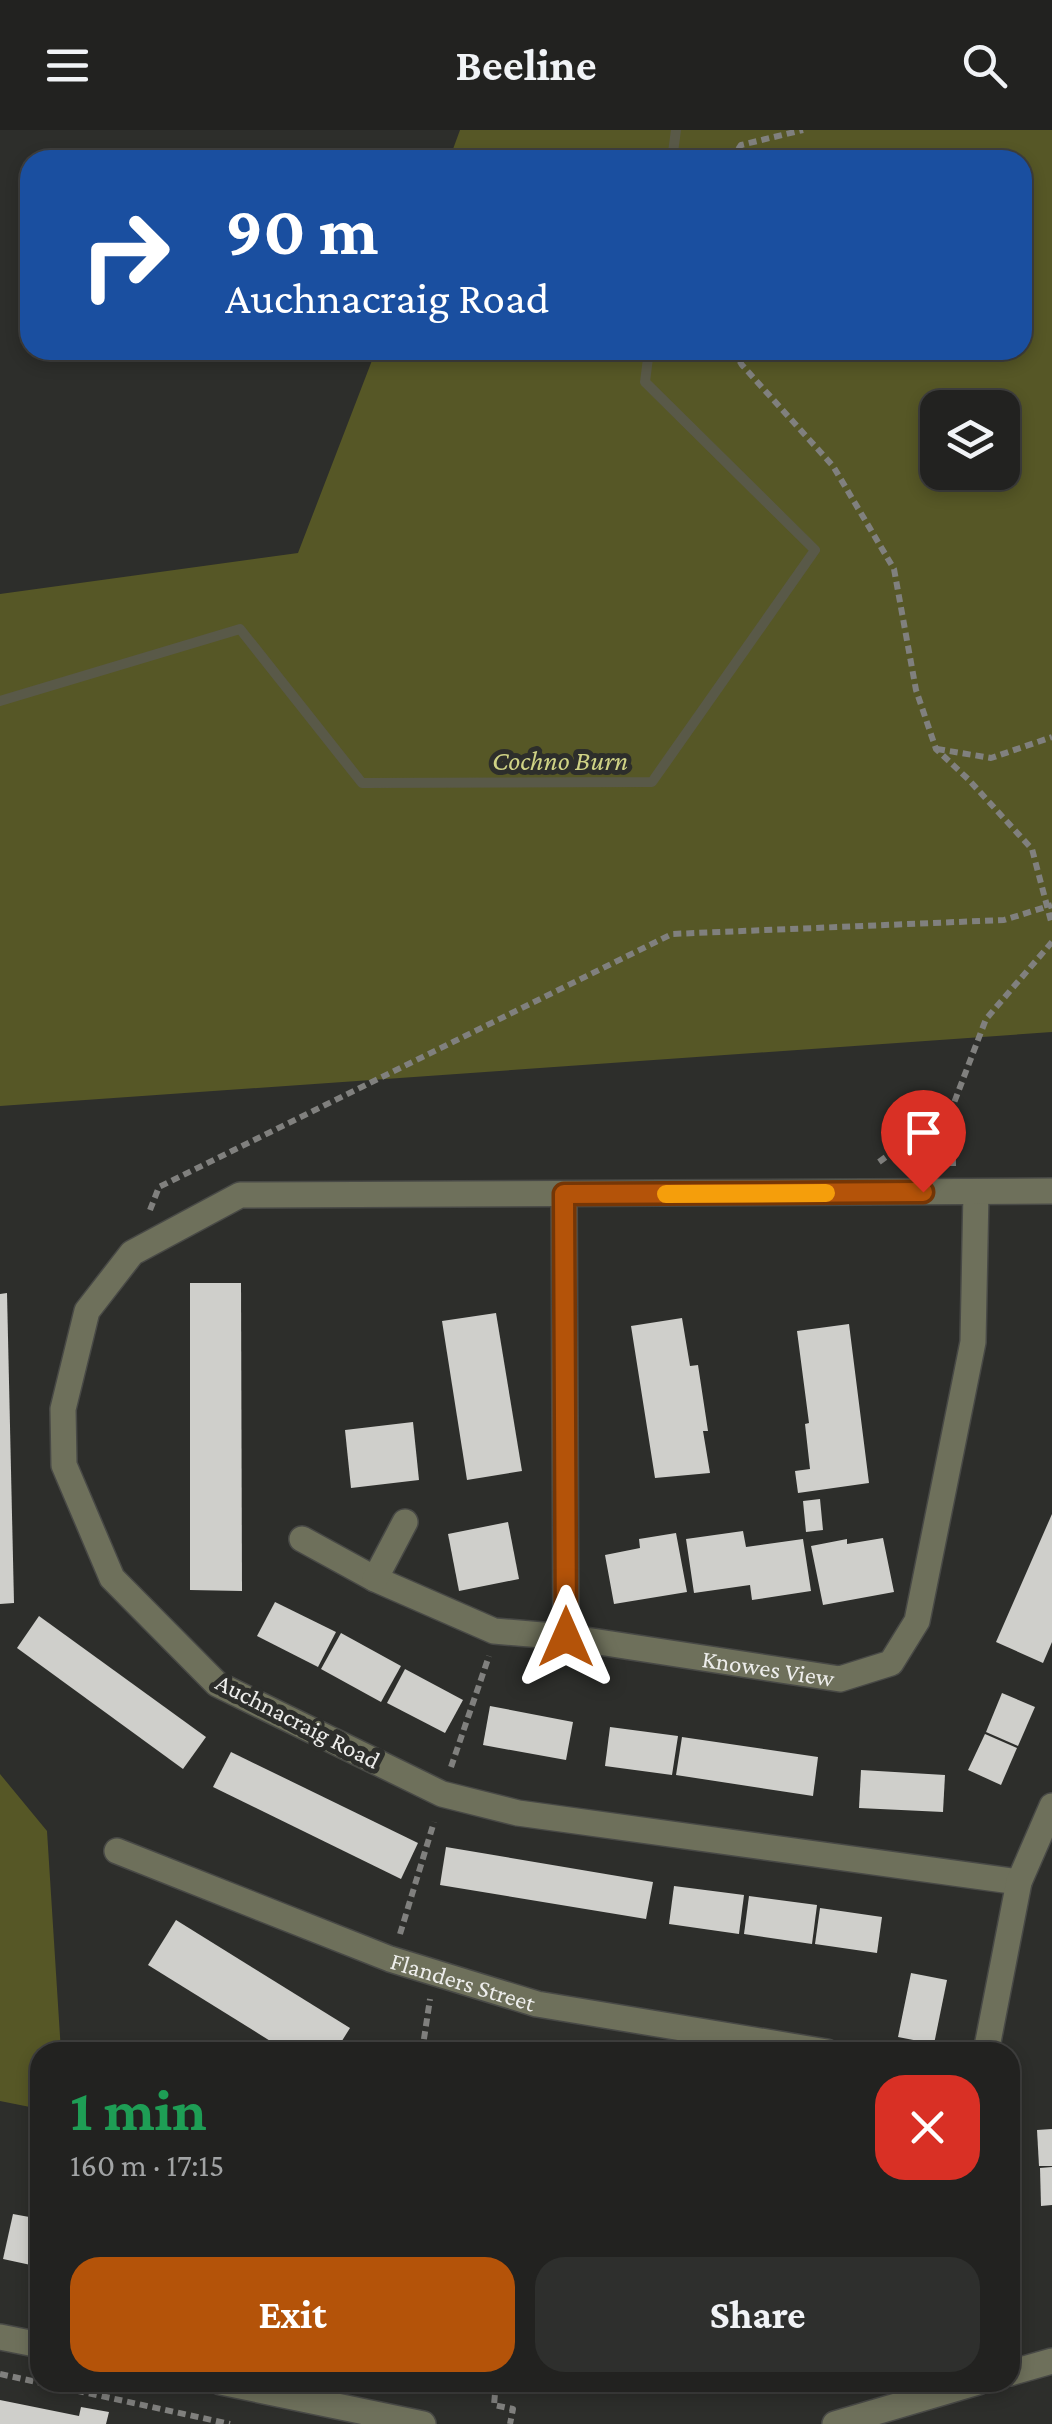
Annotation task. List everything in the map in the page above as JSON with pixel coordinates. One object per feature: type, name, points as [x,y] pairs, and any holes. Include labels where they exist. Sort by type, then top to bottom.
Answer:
[{"type":"street","name":"Auchnacraig Road","points":[[1019,1882],[518,1814],[442,1794],[217,1684],[112,1578],[64,1466],[63,1409],[87,1311],[132,1253],[240,1195],[1052,1191]]},
{"type":"street","name":"Knowes View","points":[[302,1539],[375,1579],[494,1630],[566,1637],[840,1679],[892,1663],[917,1621],[973,1342],[964,1192]]},
{"type":"street","points":[[564,1194],[566,1637]]},
{"type":"street","points":[[375,1579],[405,1522]]},
{"type":"street","points":[[988,2042],[1019,1882],[1052,1806]]},
{"type":"street","name":"Flanders Street","points":[[117,1851],[390,1958],[537,2004],[767,2042]]},
{"type":"street","points":[[0,2337],[30,2343]]},
{"type":"street","points":[[1020,2370],[1052,2362]]},
{"type":"street","points":[[269,2392],[422,2424]]},
{"type":"street","points":[[844,2423],[945,2392]]},
{"type":"path","points":[[737,150],[740,146],[803,130]]},
{"type":"path","points":[[739,360],[834,466],[894,568],[916,690],[936,749],[1032,848],[1052,924]]},
{"type":"path","points":[[936,749],[991,758],[1052,737]]},
{"type":"path","points":[[132,1253],[159,1186],[672,934],[1004,920],[1050,906]]},
{"type":"path","points":[[964,1192],[952,1108],[986,1019],[1052,942]]},
{"type":"path","points":[[878,1163],[952,1108]]},
{"type":"path","points":[[390,1958],[491,1650],[494,1630]]},
{"type":"path","points":[[424,2042],[436,1974]]},
{"type":"path","points":[[0,2374],[30,2381]]},
{"type":"path","points":[[83,2392],[230,2424]]},
{"type":"path","points":[[495,2392],[494,2405],[513,2409],[510,2424]]},
{"type":"shaded area","points":[[460,130],[1052,130],[1052,1032],[0,1106],[0,594],[298,553],[372,360],[1032,360],[1032,150],[453,150]]},
{"type":"shaded area","points":[[0,1774],[47,1831],[60,2042],[30,2042],[30,2107],[0,2101]]},
{"type":"building","points":[[190,1283],[241,1283],[242,1591],[190,1590]]},
{"type":"building","points":[[7,1293],[14,1603],[0,1604],[0,1294]]},
{"type":"building","points":[[496,1313],[522,1471],[467,1480],[442,1321]]},
{"type":"building","points":[[682,1318],[690,1366],[698,1365],[710,1473],[655,1478],[631,1326]]},
{"type":"building","points":[[849,1324],[869,1483],[798,1493],[795,1471],[810,1469],[805,1424],[809,1423],[797,1331]]},
{"type":"building","points":[[413,1422],[419,1480],[351,1488],[345,1430]]},
{"type":"building","points":[[820,1499],[823,1530],[806,1532],[803,1501]]},
{"type":"building","points":[[1052,1514],[1052,1642],[1043,1663],[996,1642]]},
{"type":"building","points":[[508,1522],[519,1579],[459,1591],[448,1534]]},
{"type":"building","points":[[743,1531],[746,1547],[803,1539],[811,1591],[752,1600],[750,1585],[694,1593],[686,1539]]},
{"type":"building","points":[[676,1533],[687,1592],[614,1604],[605,1555],[640,1548],[639,1539]]},
{"type":"building","points":[[883,1538],[894,1592],[823,1605],[811,1546]]},
{"type":"building","points":[[275,1602],[336,1632],[318,1667],[257,1636]]},
{"type":"building","points":[[39,1616],[206,1737],[183,1769],[17,1648]]},
{"type":"building","points":[[341,1633],[401,1666],[381,1702],[321,1669]]},
{"type":"building","points":[[405,1669],[463,1700],[445,1733],[387,1703]]},
{"type":"building","points":[[1002,1693],[1035,1707],[1018,1746],[986,1732]]},
{"type":"building","points":[[490,1706],[573,1722],[566,1760],[483,1745]]},
{"type":"building","points":[[610,1727],[678,1736],[672,1775],[605,1766]]},
{"type":"building","points":[[985,1734],[1017,1748],[1001,1785],[968,1770]]},
{"type":"building","points":[[682,1737],[818,1757],[813,1796],[676,1775]]},
{"type":"building","points":[[231,1752],[418,1843],[401,1879],[213,1787]]},
{"type":"building","points":[[861,1770],[945,1775],[943,1812],[859,1808]]},
{"type":"building","points":[[446,1847],[653,1882],[646,1919],[440,1885]]},
{"type":"building","points":[[674,1886],[744,1895],[739,1934],[669,1924]]},
{"type":"building","points":[[749,1896],[817,1905],[812,1944],[744,1934]]},
{"type":"building","points":[[820,1908],[882,1917],[877,1953],[815,1944]]},
{"type":"building","points":[[176,1920],[350,2028],[341,2042],[272,2042],[148,1965]]},
{"type":"building","points":[[911,1973],[947,1980],[934,2042],[898,2037]]},
{"type":"building","points":[[1052,2129],[1052,2166],[1039,2166],[1037,2130]]},
{"type":"building","points":[[1052,2167],[1052,2205],[1041,2206],[1040,2168]]},
{"type":"building","points":[[13,2214],[30,2217],[30,2265],[3,2259]]},
{"type":"building","points":[[0,2400],[79,2416],[81,2407],[109,2412],[106,2424],[0,2424]]},
{"type":"waterway","name":"Cochno Burn","points":[[673,150],[676,130]]},
{"type":"waterway","name":"Cochno Burn","points":[[0,701],[240,629],[362,783],[652,782],[815,550],[645,382],[648,360]]},
{"type":"slow traffic","points":[[666,1194],[826,1193]]},
{"type":"route","points":[[566,1637],[564,1194],[923,1192]]}]
